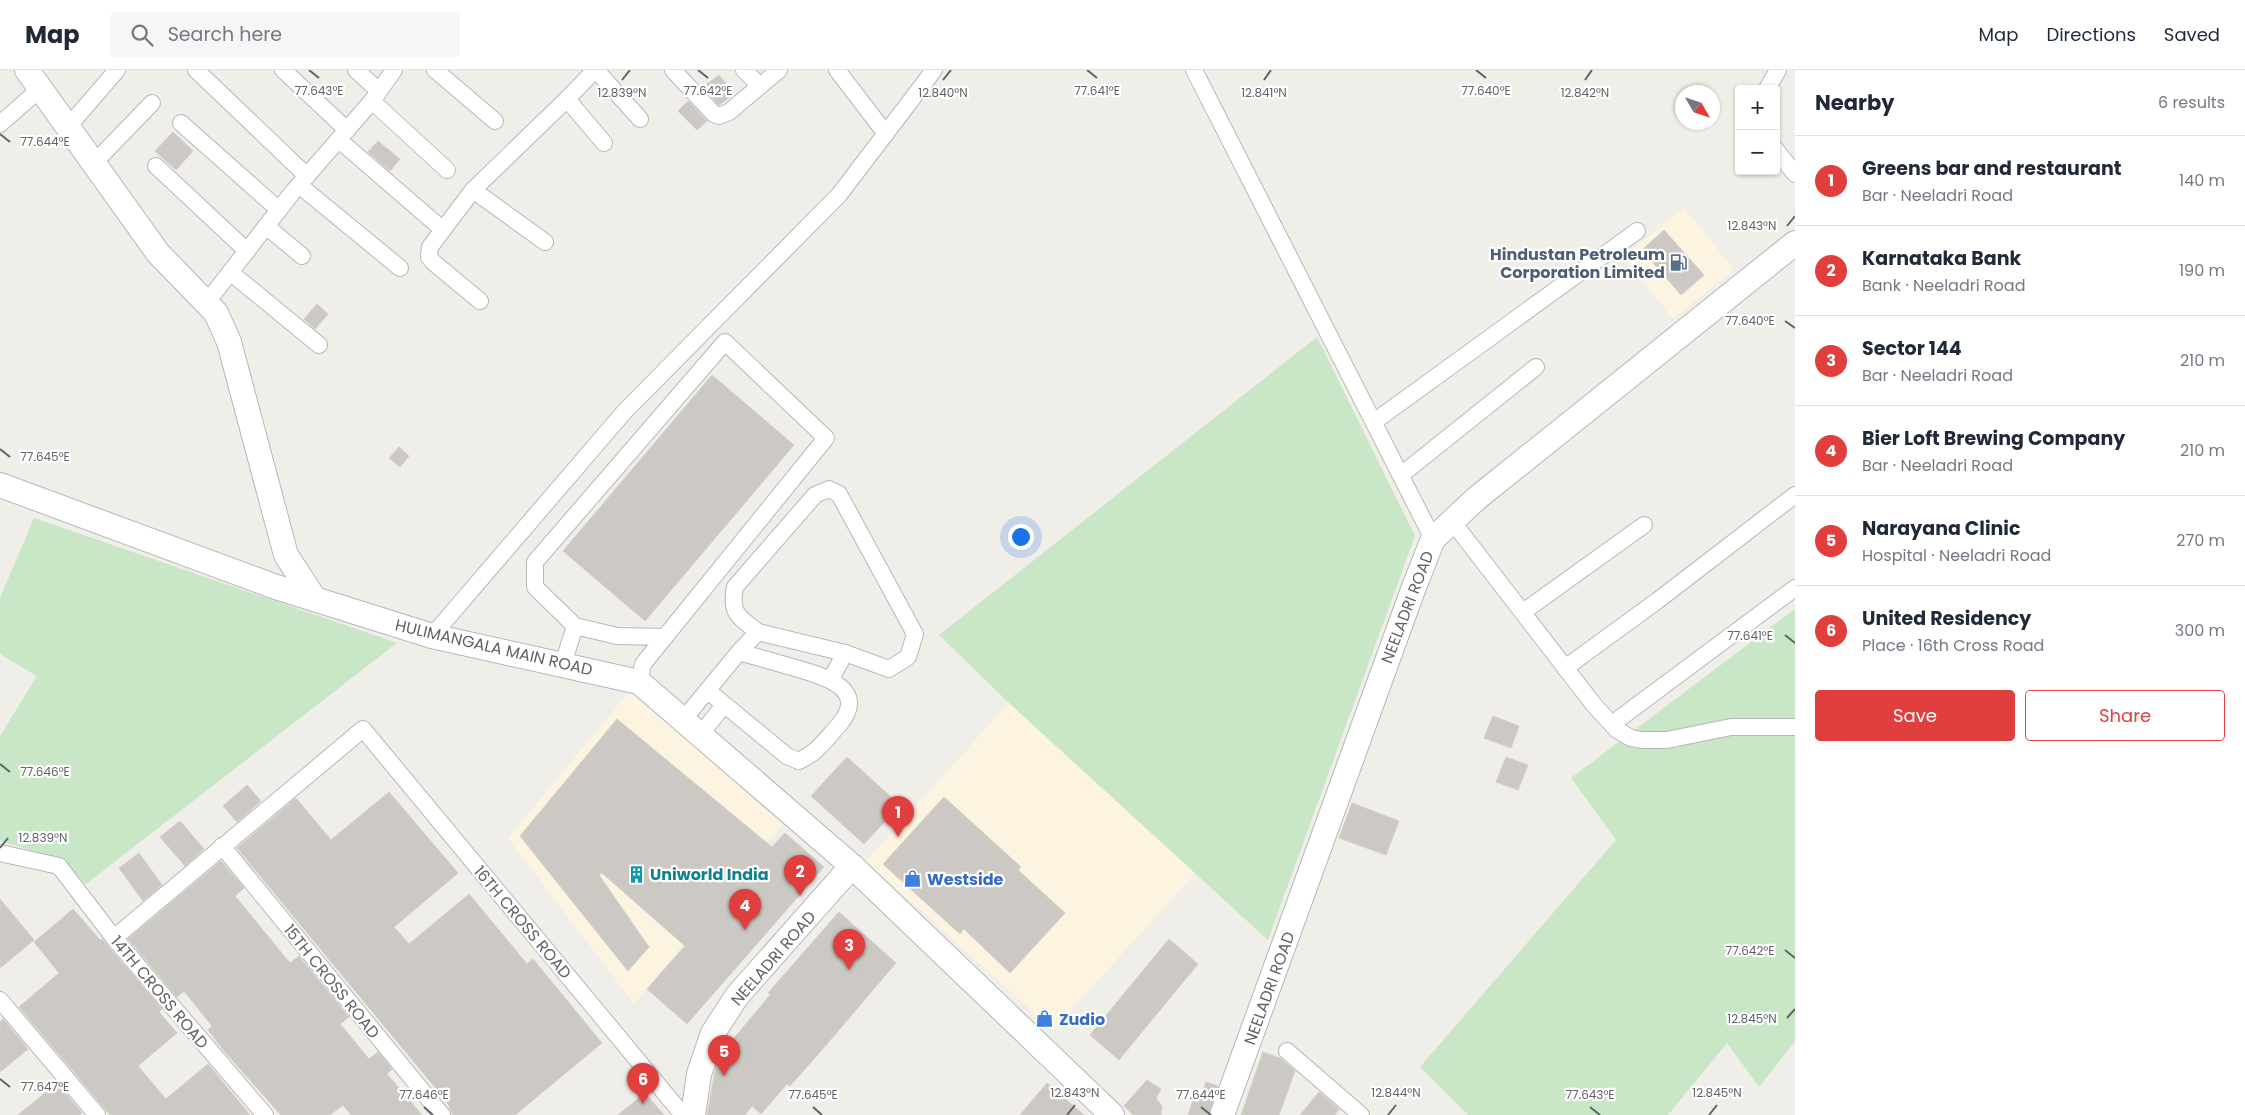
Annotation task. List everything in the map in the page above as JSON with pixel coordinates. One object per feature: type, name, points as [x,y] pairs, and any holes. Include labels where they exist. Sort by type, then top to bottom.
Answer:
[{"type":"main road","points":[[27,70],[158,253],[216,313],[228,342],[286,555],[314,598]]},
{"type":"main road","name":"NEELADRI ROAD","points":[[1222,1115],[1410,596],[1433,539],[1477,498],[1795,243]]},
{"type":"main road","name":"HULIMANGALA MAIN ROAD","points":[[0,485],[276,587],[432,636],[639,682],[852,866]]},
{"type":"main road","points":[[852,866],[1112,1115]]},
{"type":"main road","name":"NEELADRI ROAD","points":[[693,1115],[699,1074],[713,1033],[732,1004],[852,866]]},
{"type":"street","points":[[67,128],[118,70]]},
{"type":"street","points":[[196,70],[303,180],[400,268]]},
{"type":"street","points":[[283,70],[343,135],[442,230]]},
{"type":"street","points":[[356,70],[375,96],[447,170]]},
{"type":"street","points":[[207,302],[303,180],[343,135],[394,70]]},
{"type":"street","points":[[435,70],[495,121]]},
{"type":"street","points":[[480,302],[429,257],[432,243],[473,190],[596,70],[640,119]]},
{"type":"street","points":[[673,70],[719,116],[729,112],[779,70]]},
{"type":"street","points":[[744,70],[760,86]]},
{"type":"street","points":[[837,70],[886,134]]},
{"type":"street","points":[[432,636],[625,412],[839,195],[934,70]]},
{"type":"street","points":[[1194,70],[1433,539]]},
{"type":"street","points":[[1769,85],[1778,70]]},
{"type":"street","points":[[0,124],[40,89]]},
{"type":"street","points":[[567,99],[604,144]]},
{"type":"street","points":[[93,164],[152,103]]},
{"type":"street","points":[[181,123],[279,210]]},
{"type":"street","points":[[1780,155],[1795,174]]},
{"type":"street","points":[[156,166],[247,251]]},
{"type":"street","points":[[473,190],[545,242]]},
{"type":"street","points":[[266,226],[302,256]]},
{"type":"street","points":[[1374,422],[1637,231]]},
{"type":"street","points":[[230,272],[319,345]]},
{"type":"street","points":[[639,682],[643,664],[665,637],[826,438],[725,342],[535,562],[535,587],[575,626],[616,636],[665,637]]},
{"type":"street","points":[[1400,475],[1536,367]]},
{"type":"street","points":[[829,489],[839,494],[914,634],[908,657],[889,669],[845,653],[758,632],[738,616],[732,604],[736,587],[815,495],[829,489]]},
{"type":"street","points":[[1564,668],[1657,601],[1795,495]]},
{"type":"street","points":[[1452,521],[1564,668],[1612,724],[1630,738],[1654,742],[1731,727],[1795,727]]},
{"type":"street","points":[[1523,612],[1644,525]]},
{"type":"street","points":[[1612,724],[1795,588]]},
{"type":"street","points":[[563,664],[575,626]]},
{"type":"street","points":[[692,728],[708,691],[739,652],[758,632]]},
{"type":"street","points":[[708,691],[787,756],[799,761],[813,755],[844,718],[850,705],[846,692],[831,679],[739,652]]},
{"type":"street","points":[[831,679],[845,653]]},
{"type":"street","points":[[692,728],[724,705]]},
{"type":"street","name":"16TH CROSS ROAD","points":[[222,846],[364,729],[683,1115]]},
{"type":"street","points":[[114,938],[222,846]]},
{"type":"street","name":"15TH CROSS ROAD","points":[[222,846],[442,1115]]},
{"type":"street","name":"14TH CROSS ROAD","points":[[0,853],[59,866],[114,938],[265,1115]]},
{"type":"street","points":[[0,1000],[97,1115]]},
{"type":"street","points":[[1287,1051],[1361,1115]]},
{"type":"shaded area","name":"Hindustan Petroleum Corporation Limited","points":[[1684,207],[1734,270],[1673,319],[1623,257]]},
{"type":"shaded area","name":"Uniworld India","points":[[629,692],[784,823],[634,1004],[508,838]]},
{"type":"shaded area","points":[[1009,703],[1196,872],[1053,1030],[866,861]]},
{"type":"green space","points":[[1317,337],[1415,536],[1268,940],[1009,703],[939,635]]},
{"type":"green space","points":[[34,518],[397,643],[86,884],[60,859],[0,841],[0,736],[37,676],[0,654],[0,598]]},
{"type":"green space","points":[[1795,609],[1795,1041],[1759,1087],[1727,1043],[1668,1115],[1468,1115],[1420,1067],[1616,840],[1571,778]]},
{"type":"building","points":[[719,75],[734,94],[719,105],[703,87]]},
{"type":"building","points":[[688,101],[707,121],[697,130],[678,111]]},
{"type":"building","points":[[173,132],[193,151],[176,170],[155,151]]},
{"type":"building","points":[[378,141],[400,159],[390,171],[368,152]]},
{"type":"building","points":[[1664,230],[1704,275],[1681,295],[1642,250]]},
{"type":"building","points":[[317,304],[328,314],[315,329],[304,319]]},
{"type":"building","points":[[712,375],[794,445],[645,621],[563,551]]},
{"type":"building","points":[[399,447],[409,456],[400,467],[389,458]]},
{"type":"building","points":[[1493,716],[1519,726],[1511,748],[1484,738]]},
{"type":"building","name":"Uniworld India","points":[[617,719],[772,847],[785,833],[824,867],[687,1024],[647,989],[685,946],[602,873],[599,875],[649,947],[628,971],[520,836]]},
{"type":"building","points":[[847,757],[900,805],[864,844],[811,796]]},
{"type":"building","points":[[1506,757],[1528,765],[1518,790],[1496,782]]},
{"type":"building","points":[[247,785],[261,801],[237,822],[223,806]]},
{"type":"building","points":[[389,792],[458,873],[394,927],[409,944],[469,894],[527,964],[533,959],[602,1043],[515,1115],[453,1115],[447,1102],[237,848],[296,798],[331,840]]},
{"type":"building","points":[[944,797],[1021,867],[1018,870],[1065,913],[1010,973],[964,929],[960,934],[883,864]]},
{"type":"building","points":[[1352,803],[1399,821],[1386,855],[1339,838]]},
{"type":"building","points":[[180,821],[204,849],[185,866],[160,837]]},
{"type":"building","points":[[139,853],[162,885],[143,901],[119,868]]},
{"type":"building","points":[[221,861],[244,888],[235,896],[290,963],[299,956],[349,1017],[340,1024],[369,1059],[378,1052],[392,1069],[387,1074],[422,1115],[351,1115],[343,1105],[330,1115],[281,1115],[224,1051],[208,1030],[212,1026],[184,991],[177,997],[128,939]]},
{"type":"building","points":[[0,899],[34,940],[0,968]]},
{"type":"building","points":[[73,909],[100,940],[102,939],[162,1009],[159,1012],[177,1033],[138,1066],[166,1099],[208,1064],[250,1115],[110,1115],[19,1007],[59,973],[34,942]]},
{"type":"building","points":[[839,912],[896,963],[790,1086],[787,1084],[761,1114],[752,1106],[745,1115],[707,1115],[716,1066],[738,1041],[734,1038],[770,995],[768,993]]},
{"type":"building","points":[[1169,939],[1198,964],[1119,1060],[1090,1035]]},
{"type":"building","points":[[3,1019],[28,1049],[0,1072],[0,1022]]},
{"type":"building","points":[[1263,1052],[1280,1058],[1295,1071],[1279,1115],[1241,1115]]},
{"type":"building","points":[[1147,1080],[1161,1089],[1156,1098],[1162,1106],[1161,1115],[1133,1115],[1124,1106]]},
{"type":"building","points":[[1206,1082],[1218,1086],[1209,1115],[1188,1115],[1193,1101],[1198,1103]]},
{"type":"building","points":[[57,1083],[82,1113],[79,1115],[18,1115]]},
{"type":"building","points":[[1047,1083],[1084,1115],[1020,1115]]},
{"type":"building","points":[[1319,1092],[1339,1109],[1335,1115],[1300,1115]]},
{"type":"building","points":[[645,1093],[664,1115],[618,1115]]},
{"type":"place","name":"Hindustan Petroleum Corporation Limited","points":[[1679,263]]},
{"type":"place","name":"Greens bar and restaurant","points":[[898,837]]},
{"type":"place","name":"Uniworld India","points":[[636,874]]},
{"type":"place","name":"Westside","points":[[913,879]]},
{"type":"place","name":"Karnataka Bank","points":[[800,896]]},
{"type":"place","name":"Bier Loft Brewing Company","points":[[745,930]]},
{"type":"place","name":"Sector 144","points":[[849,970]]},
{"type":"place","name":"Zudio","points":[[1045,1019]]},
{"type":"place","name":"Narayana Clinic","points":[[724,1076]]},
{"type":"place","name":"United Residency","points":[[643,1104]]}]
